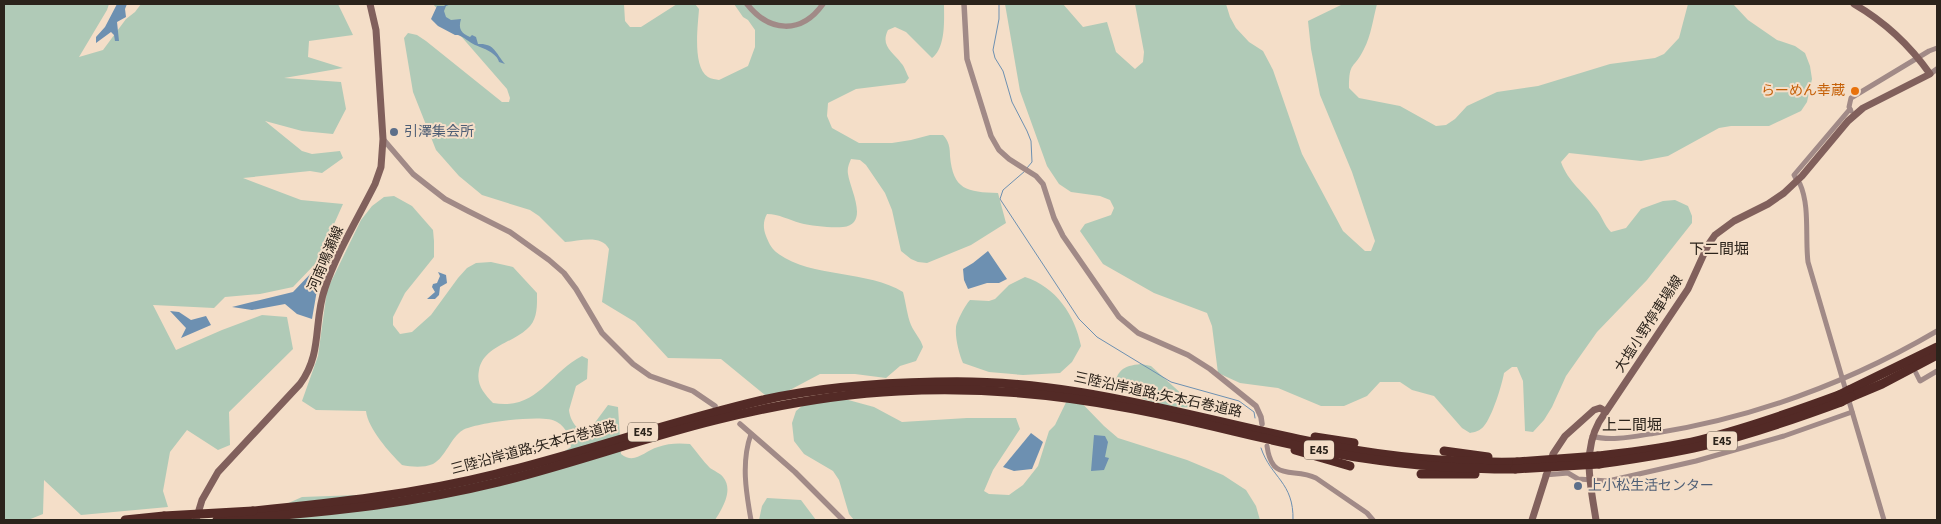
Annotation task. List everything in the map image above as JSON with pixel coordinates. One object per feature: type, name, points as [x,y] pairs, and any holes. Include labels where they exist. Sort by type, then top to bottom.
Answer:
[{"type":"highway","name":"三陸沿岸道路;矢本石巻道路","points":[[1850,394],[1937,346]]},
{"type":"highway","name":"三陸沿岸道路;矢本石巻道路","points":[[1127,404],[1269,444],[1361,458],[1462,468],[1571,466],[1699,440],[1758,424],[1882,384],[1937,355]]},
{"type":"highway","name":"三陸沿岸道路;矢本石巻道路","points":[[216,520],[456,484],[766,399],[855,386],[939,382],[976,382],[1127,404],[1214,420],[1363,452],[1516,468],[1599,460]]},
{"type":"highway","points":[[1214,420],[1354,443]]},
{"type":"highway","points":[[1269,444],[1350,466]]},
{"type":"highway","points":[[1444,451],[1504,458],[1516,468]]},
{"type":"highway","points":[[1421,474],[1458,475],[1516,468]]},
{"type":"highway","name":"三陸沿岸道路;矢本石巻道路","points":[[126,520],[164,516],[253,514]]},
{"type":"main road","name":"河南鳴瀬線","points":[[196,520],[205,493],[218,472],[300,384],[310,369],[316,346],[324,288],[381,168],[383,139],[376,30],[370,4]]},
{"type":"main road","points":[[1858,5],[1895,32],[1919,58],[1930,74]]},
{"type":"main road","name":"大塩小野停車場線","points":[[1596,520],[1588,453],[1592,436],[1688,289],[1715,235],[1734,221],[1768,204],[1784,193],[1797,180],[1820,148],[1852,112],[1930,74]]},
{"type":"main road","points":[[1532,520],[1553,454],[1565,436],[1594,410],[1600,408],[1606,412]]},
{"type":"street","points":[[747,4],[762,20],[785,26],[807,21],[823,4]]},
{"type":"street","points":[[964,4],[967,59],[991,136],[998,150],[1009,160],[1036,176],[1043,184],[1054,218],[1063,236],[1119,317],[1138,333],[1188,355],[1210,369],[1256,406],[1262,424]]},
{"type":"street","points":[[1852,112],[1849,104],[1851,98],[1937,48]]},
{"type":"street","points":[[1930,74],[1937,69]]},
{"type":"street","points":[[383,139],[413,174],[445,199],[510,232],[564,273],[576,289],[602,333],[632,364],[650,376],[693,391],[715,406]]},
{"type":"street","points":[[1797,180],[1806,207],[1808,262],[1884,520]]},
{"type":"street","points":[[1592,436],[1604,439],[1648,434],[1728,419],[1792,400],[1905,354],[1937,331]]},
{"type":"street","points":[[1916,373],[1920,381],[1937,371]]},
{"type":"street","points":[[1545,475],[1568,473],[1578,479],[1608,481],[1696,461],[1784,436],[1852,412]]},
{"type":"street","points":[[740,424],[795,472],[843,520]]},
{"type":"street","points":[[751,434],[747,445],[745,469],[746,496],[751,520]]},
{"type":"street","points":[[1269,444],[1270,460],[1277,469],[1286,473],[1309,474],[1367,513],[1374,520]]},
{"type":"green space","points":[[4,4],[109,4],[79,57],[103,50],[126,19],[141,4],[338,4],[353,35],[309,41],[308,57],[343,68],[284,78],[341,82],[346,109],[333,134],[302,131],[265,121],[302,151],[312,154],[340,151],[343,158],[322,173],[310,171],[243,178],[301,200],[343,204],[317,262],[293,287],[260,294],[225,297],[214,308],[153,305],[176,350],[262,315],[287,317],[293,349],[229,412],[230,445],[218,450],[187,430],[170,452],[163,491],[168,507],[81,515],[44,480],[43,514],[28,520],[4,520]]},
{"type":"green space","points":[[433,4],[624,4],[625,21],[630,27],[641,27],[677,4],[695,4],[699,9],[697,45],[700,64],[703,72],[708,77],[719,80],[748,66],[755,47],[755,30],[734,4],[944,4],[942,41],[937,53],[932,58],[906,32],[895,27],[888,30],[886,45],[902,65],[909,78],[905,83],[856,89],[828,103],[827,116],[832,128],[859,143],[892,143],[930,135],[943,135],[949,145],[954,176],[958,182],[970,190],[998,193],[1006,223],[971,245],[927,263],[918,262],[901,251],[892,210],[885,193],[866,165],[860,160],[851,159],[848,172],[857,213],[855,220],[851,224],[843,227],[816,226],[767,214],[764,227],[769,242],[776,252],[789,260],[804,266],[873,280],[903,292],[908,317],[923,347],[916,361],[900,366],[886,378],[855,374],[820,374],[771,400],[721,359],[668,358],[635,322],[602,302],[609,249],[605,244],[596,240],[565,242],[539,216],[530,210],[482,195],[459,176],[436,150],[413,92],[404,38],[408,33],[417,35],[426,41],[502,102],[509,102],[510,98],[507,89]]},
{"type":"green space","points":[[1005,4],[1063,4],[1083,27],[1107,22],[1116,52],[1135,69],[1143,62],[1144,52],[1135,4],[1226,4],[1236,28],[1249,42],[1263,51],[1273,70],[1302,154],[1343,231],[1365,251],[1371,251],[1375,241],[1352,172],[1320,95],[1311,49],[1308,21],[1343,4],[1377,4],[1366,44],[1351,69],[1349,88],[1359,98],[1400,106],[1436,126],[1446,125],[1455,119],[1467,106],[1497,92],[1538,86],[1610,64],[1655,58],[1664,54],[1679,38],[1688,4],[1733,4],[1748,20],[1777,40],[1795,46],[1805,53],[1812,79],[1807,102],[1801,111],[1769,126],[1731,126],[1719,128],[1668,156],[1641,161],[1569,153],[1561,162],[1564,169],[1598,212],[1611,232],[1626,228],[1641,209],[1663,201],[1675,200],[1688,206],[1692,216],[1692,223],[1647,280],[1597,332],[1566,376],[1544,420],[1533,432],[1525,431],[1523,381],[1517,367],[1512,367],[1504,373],[1496,401],[1487,422],[1481,429],[1470,433],[1462,428],[1434,396],[1412,390],[1400,382],[1380,382],[1367,396],[1344,406],[1321,406],[1278,388],[1240,383],[1218,373],[1212,326],[1207,313],[1154,293],[1103,264],[1080,231],[1085,224],[1111,215],[1114,208],[1110,200],[1100,196],[1071,192],[1059,184],[1047,166],[1020,91]]},
{"type":"green space","points":[[394,196],[412,206],[433,230],[434,241],[434,257],[405,293],[393,317],[393,325],[400,334],[412,332],[431,315],[467,268],[476,263],[491,262],[513,267],[537,293],[536,313],[531,325],[527,329],[492,351],[482,362],[478,375],[480,384],[487,396],[493,403],[508,404],[521,401],[542,389],[560,372],[582,356],[588,359],[587,379],[576,386],[569,410],[577,428],[588,432],[608,405],[618,407],[621,454],[626,457],[635,458],[666,445],[690,444],[707,465],[722,476],[726,482],[726,499],[715,520],[264,520],[275,509],[302,497],[387,494],[547,462],[571,447],[567,433],[557,422],[540,418],[511,420],[470,427],[463,430],[433,464],[421,467],[406,466],[402,465],[380,440],[371,425],[366,411],[316,410],[302,401],[318,356],[327,290],[361,220],[372,206],[384,197]]},
{"type":"green space","points":[[1025,277],[1055,295],[1069,313],[1081,346],[1072,362],[1060,373],[1023,375],[989,372],[963,363],[956,336],[956,325],[968,302],[970,300],[989,301],[995,299],[1009,285]]},
{"type":"green space","points":[[1141,364],[1151,366],[1197,408],[1163,406],[1113,388],[1122,370],[1129,366]]},
{"type":"green space","points":[[1071,392],[1118,438],[1187,460],[1223,475],[1246,490],[1256,506],[1260,520],[854,520],[849,514],[839,480],[833,471],[804,454],[794,441],[792,423],[796,411],[808,401],[841,398],[874,407],[902,422],[967,418],[1016,418],[1020,429],[993,470],[984,491],[989,494],[1009,495],[1023,485],[1038,466],[1049,431],[1055,425]]},
{"type":"green space","points":[[767,498],[801,500],[816,520],[759,520],[762,506]]},
{"type":"water","points":[[117,4],[127,4],[125,9],[126,17],[117,22],[119,41],[115,41],[114,35],[111,32],[96,43],[96,37],[105,27]]},
{"type":"water","points":[[451,4],[446,6],[444,11],[446,17],[451,20],[461,19],[460,28],[462,32],[470,37],[472,35],[476,37],[478,44],[491,47],[505,64],[499,62],[496,56],[489,51],[438,26],[431,19],[437,6]]},
{"type":"water","points":[[988,251],[1007,279],[999,283],[987,283],[968,289],[964,280],[963,269]]},
{"type":"water","points":[[316,268],[317,290],[312,319],[297,314],[285,304],[252,310],[232,307],[293,292]]},
{"type":"water","points":[[438,272],[446,275],[447,283],[440,287],[439,295],[435,299],[427,299],[435,292],[432,287],[433,284],[437,283],[440,276]]},
{"type":"water","points":[[170,311],[179,312],[191,320],[206,316],[211,325],[181,338],[186,328]]},
{"type":"water","points":[[1031,433],[1043,442],[1032,469],[1014,471],[1003,467]]},
{"type":"water","points":[[1094,435],[1105,436],[1108,442],[1105,457],[1109,458],[1104,470],[1091,471]]},
{"type":"waterway","points":[[999,4],[999,19],[993,50],[995,58],[1003,71],[1012,102],[1031,141],[1032,162],[1027,168]]},
{"type":"waterway","points":[[1025,171],[1003,190],[1000,199],[1079,319],[1097,337],[1171,382],[1239,401],[1254,412],[1255,418]]},
{"type":"waterway","points":[[1261,448],[1270,467],[1286,488],[1290,497],[1293,520]]},
{"type":"place","name":"らーめん幸蔵","points":[[1855,91]]},
{"type":"place","name":"引澤集会所","points":[[394,132]]},
{"type":"place","name":"上小松生活センター","points":[[1578,486]]},
{"type":"district","name":"下二間堀","points":[[1719,249]]},
{"type":"district","name":"上二間堀","points":[[1632,425]]}]
